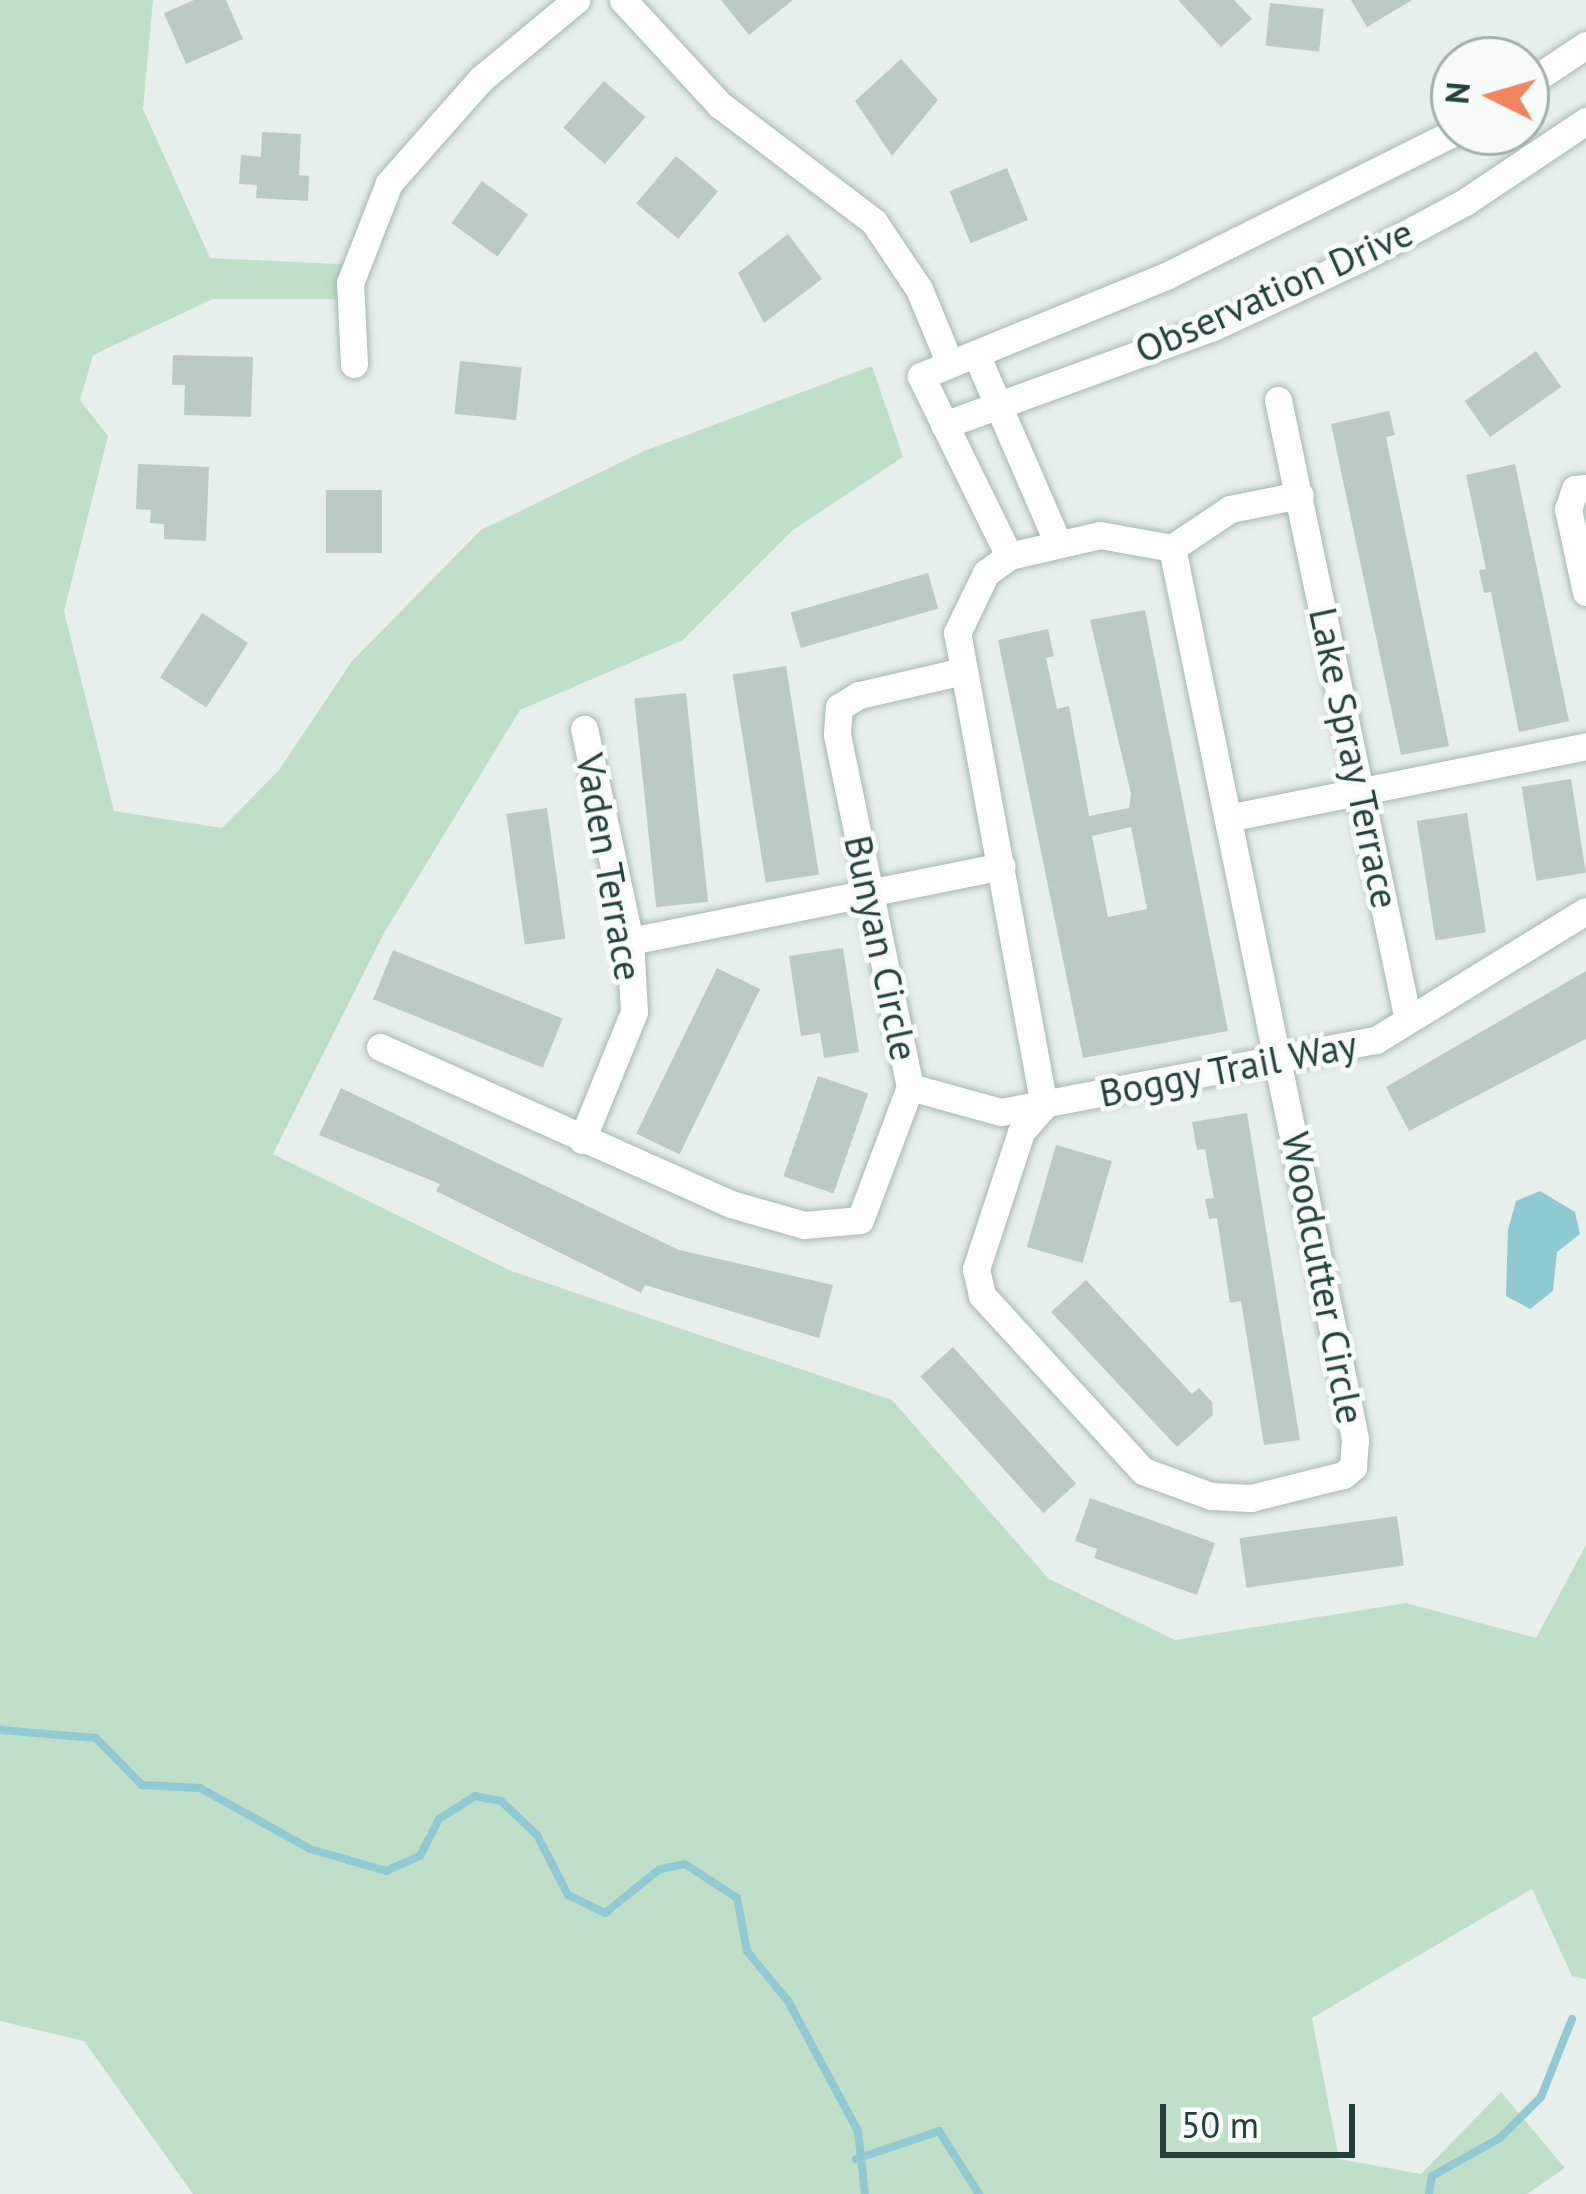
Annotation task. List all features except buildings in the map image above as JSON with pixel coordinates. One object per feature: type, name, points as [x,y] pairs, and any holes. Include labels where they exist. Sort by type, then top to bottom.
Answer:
[{"type":"street","points":[[354,364],[350,283],[389,183],[481,79],[576,0]]},
{"type":"street","points":[[623,0],[720,105],[874,222],[996,405],[1057,541]]},
{"type":"street","points":[[1550,69],[1586,45]]},
{"type":"street","name":"Observation Drive","points":[[1430,144],[1168,275],[921,376],[944,425],[1211,328],[1361,258],[1466,202],[1586,121]]},
{"type":"street","name":"Lake Spray Terrace","points":[[1278,400],[1408,1020]]},
{"type":"street","points":[[944,425],[1009,556]]},
{"type":"street","points":[[1586,488],[1575,489],[1568,509],[1586,592]]},
{"type":"street","points":[[1044,1106],[1002,866],[959,672],[958,633],[970,599],[1009,556],[1057,541],[1136,536],[1172,548],[1230,509],[1300,496]]},
{"type":"street","name":"Woodcutter Circle","points":[[1044,1106],[1021,1132],[980,1245],[982,1295],[1143,1471],[1211,1496],[1250,1498],[1329,1481],[1353,1467],[1356,1456],[1281,1060],[1172,548]]},
{"type":"street","name":"Bunyan Circle","points":[[380,1047],[731,1204],[840,1227],[860,1220],[873,1202],[910,1087],[837,734],[839,707],[859,694],[959,672]]},
{"type":"street","name":"Vaden Terrace","points":[[582,1140],[634,1012],[630,941],[584,728]]},
{"type":"street","points":[[1232,817],[1586,746]]},
{"type":"street","points":[[630,941],[1002,866]]},
{"type":"street","name":"Boggy Trail Way","points":[[910,1087],[1001,1112],[1376,1040],[1586,911]]},
{"type":"green space","points":[[0,0],[153,0],[143,109],[210,258],[357,265],[351,299],[213,299],[93,355],[80,400],[108,436],[64,611],[114,811],[222,828],[279,770],[352,661],[481,530],[644,451],[872,366],[903,457],[793,530],[683,640],[520,710],[384,933],[273,1154],[511,1271],[892,1400],[1049,1579],[1175,1640],[1406,1603],[1536,1638],[1586,1545],[1586,1979],[1572,1976],[1532,1889],[1312,2018],[1339,2159],[1421,2174],[1501,2092],[1565,2168],[1527,2194],[193,2194],[84,2041],[0,2021]]},
{"type":"water","points":[[1540,1191],[1575,1212],[1580,1234],[1557,1252],[1553,1291],[1530,1309],[1506,1296],[1508,1230],[1516,1201]]},
{"type":"waterway","points":[[0,1730],[96,1738],[142,1785],[200,1788],[310,1849],[386,1871],[420,1856],[439,1819],[475,1796],[501,1801],[537,1835],[568,1895],[605,1913],[660,1869],[685,1864],[737,1898],[747,1951],[788,2001],[858,2131],[865,2194]]},
{"type":"waterway","points":[[1429,2194],[1432,2176],[1500,2138],[1541,2097],[1572,2019]]},
{"type":"waterway","points":[[856,2159],[939,2131],[979,2194]]}]
